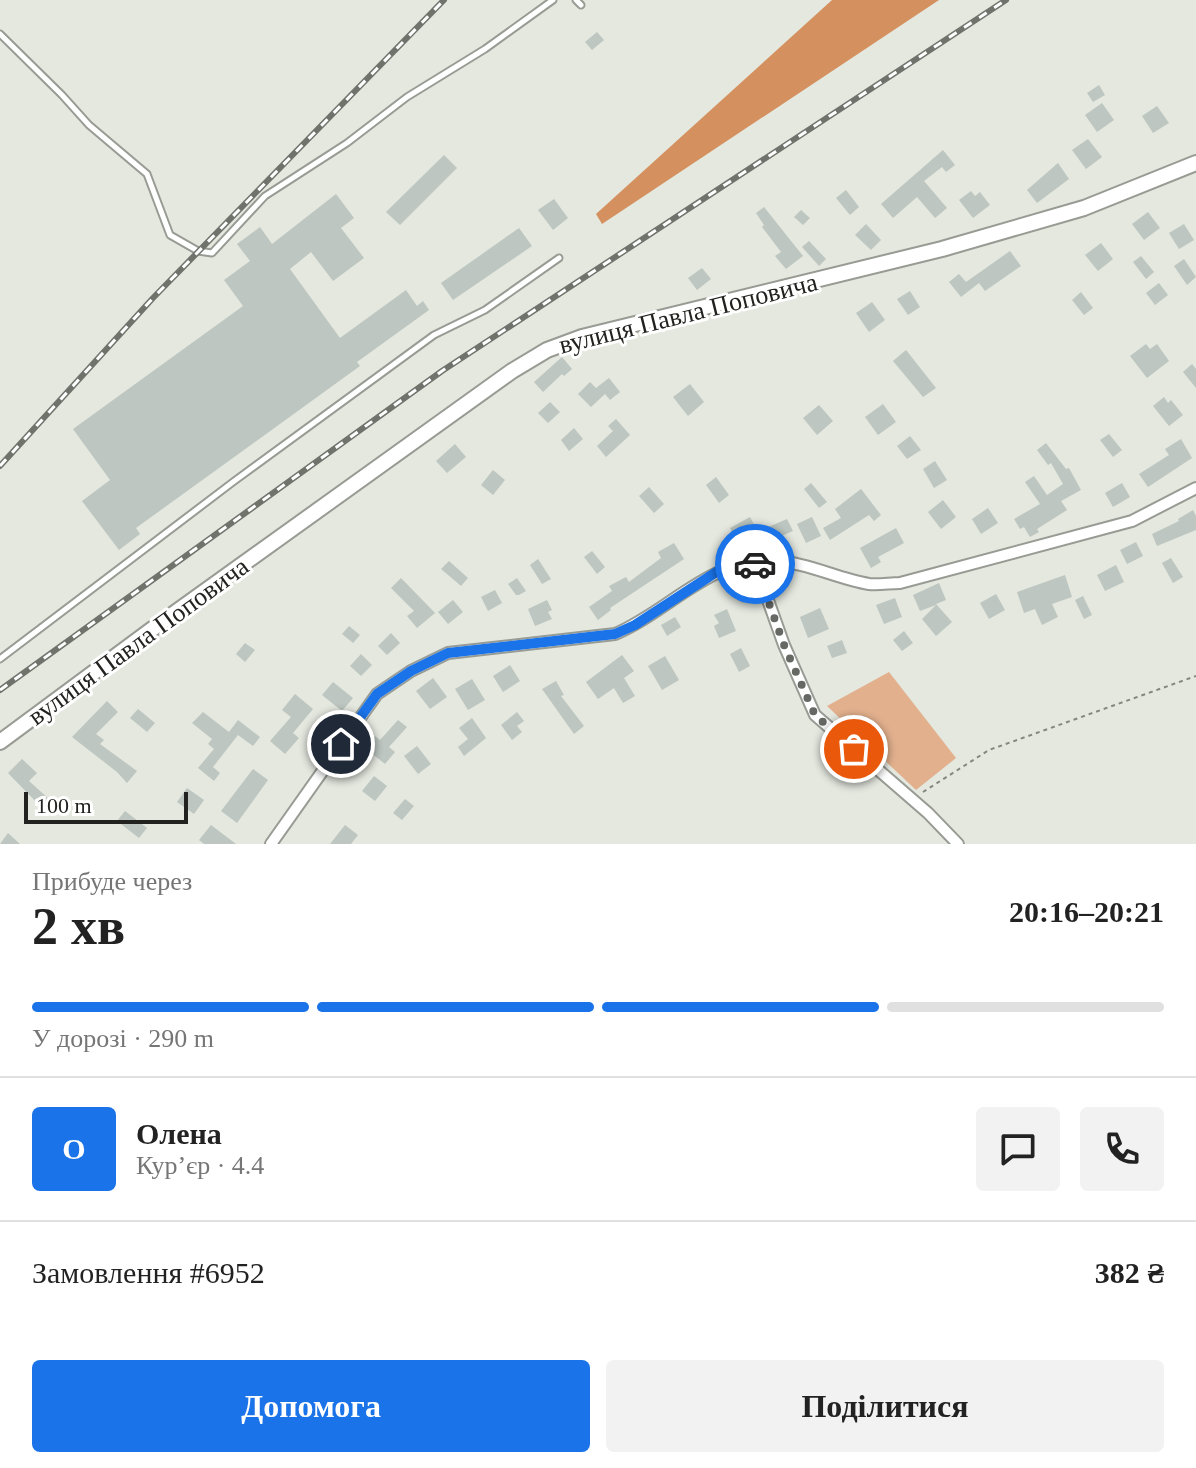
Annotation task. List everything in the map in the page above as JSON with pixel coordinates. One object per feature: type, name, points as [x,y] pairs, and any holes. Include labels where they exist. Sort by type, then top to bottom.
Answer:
[{"type":"street","name":"вулиця Павла Поповича","points":[[0,742],[487,389],[547,350],[582,337],[942,249],[1084,208],[1196,163]]},
{"type":"street","points":[[271,844],[377,694],[411,671],[448,653],[615,634],[635,625],[721,569],[754,561],[780,561],[871,584],[900,583],[1132,521],[1196,488]]},
{"type":"street","points":[[754,561],[784,645],[815,715],[912,799],[958,844]]},
{"type":"lane","points":[[0,34],[89,125],[147,174],[170,235],[198,251],[212,253],[265,196],[553,0]]},
{"type":"lane","points":[[576,0],[581,5]]},
{"type":"lane","points":[[0,659],[233,482],[434,335],[485,310],[559,258]]},
{"type":"path","points":[[912,799],[989,750],[1196,676]]},
{"type":"shaded area","points":[[832,0],[939,0],[602,224],[596,214]]},
{"type":"shaded area","points":[[889,672],[956,758],[916,790],[827,706]]},
{"type":"building","points":[[597,32],[604,40],[592,50],[585,42]]},
{"type":"building","points":[[1099,85],[1105,95],[1093,102],[1087,93]]},
{"type":"building","points":[[1102,103],[1114,120],[1097,132],[1085,115]]},
{"type":"building","points":[[1157,106],[1169,123],[1153,133],[1142,116]]},
{"type":"building","points":[[1088,139],[1102,157],[1086,169],[1072,150]]},
{"type":"building","points":[[943,150],[955,165],[946,172],[942,167],[924,181],[947,208],[935,218],[917,197],[893,218],[881,204]]},
{"type":"building","points":[[444,155],[457,168],[400,225],[386,212]]},
{"type":"building","points":[[1058,163],[1069,179],[1037,203],[1027,190]]},
{"type":"building","points":[[846,190],[859,207],[850,215],[836,198]]},
{"type":"building","points":[[971,191],[975,196],[980,192],[990,205],[973,218],[959,200]]},
{"type":"building","points":[[336,194],[354,218],[341,228],[364,258],[333,281],[311,252],[290,269],[340,338],[406,290],[417,306],[423,301],[429,310],[357,362],[360,366],[136,528],[140,534],[119,550],[82,501],[110,480],[73,429],[243,306],[224,280],[250,261],[237,244],[260,227],[272,244]]},
{"type":"building","points":[[554,199],[568,218],[553,230],[538,210]]},
{"type":"building","points":[[764,207],[803,256],[786,269],[775,256],[781,252],[762,227],[764,225],[756,213]]},
{"type":"building","points":[[801,210],[810,218],[803,225],[794,217]]},
{"type":"building","points":[[1148,212],[1160,228],[1144,240],[1132,224]]},
{"type":"building","points":[[866,224],[881,240],[871,250],[855,235]]},
{"type":"building","points":[[1184,224],[1194,240],[1179,249],[1169,233]]},
{"type":"building","points":[[519,228],[532,246],[453,300],[441,283]]},
{"type":"building","points":[[809,241],[826,259],[819,266],[802,247]]},
{"type":"building","points":[[1101,243],[1113,259],[1098,271],[1085,255]]},
{"type":"building","points":[[1010,251],[1021,266],[985,291],[979,283],[961,297],[949,282],[959,274],[966,282]]},
{"type":"building","points":[[1141,256],[1154,272],[1146,279],[1133,262]]},
{"type":"building","points":[[1184,259],[1196,277],[1187,285],[1174,266]]},
{"type":"building","points":[[702,268],[711,279],[697,290],[688,278]]},
{"type":"building","points":[[1159,283],[1168,295],[1155,305],[1146,293]]},
{"type":"building","points":[[910,291],[920,307],[908,315],[897,299]]},
{"type":"building","points":[[1081,292],[1093,308],[1084,315],[1072,300]]},
{"type":"building","points":[[872,302],[885,320],[869,332],[856,313]]},
{"type":"building","points":[[1146,344],[1150,349],[1157,344],[1169,361],[1147,378],[1130,356]]},
{"type":"building","points":[[906,350],[936,388],[923,397],[893,361]]},
{"type":"building","points":[[562,357],[572,369],[543,392],[534,382]]},
{"type":"building","points":[[1192,364],[1196,369],[1196,388],[1183,372]]},
{"type":"building","points":[[609,378],[620,392],[610,400],[605,394],[591,407],[578,394],[590,382],[596,388]]},
{"type":"building","points":[[690,384],[704,402],[688,416],[673,397]]},
{"type":"building","points":[[1164,397],[1168,403],[1171,400],[1183,415],[1169,426],[1153,406]]},
{"type":"building","points":[[550,402],[560,412],[548,423],[538,413]]},
{"type":"building","points":[[883,404],[896,422],[878,435],[865,417]]},
{"type":"building","points":[[819,405],[833,421],[817,435],[803,418]]},
{"type":"building","points":[[616,419],[630,435],[606,457],[597,446],[613,431],[608,426]]},
{"type":"building","points":[[574,428],[583,439],[569,451],[561,440]]},
{"type":"building","points":[[1109,434],[1122,450],[1113,457],[1100,440]]},
{"type":"building","points":[[910,436],[921,450],[907,459],[897,446]]},
{"type":"building","points":[[1181,439],[1192,458],[1148,487],[1139,474],[1169,455],[1165,449]]},
{"type":"building","points":[[1046,443],[1066,469],[1069,468],[1081,490],[1061,501],[1067,510],[1030,537],[1014,519],[1040,504],[1025,482],[1034,476],[1047,495],[1063,484],[1051,463],[1048,465],[1037,450]]},
{"type":"building","points":[[455,444],[466,457],[447,473],[436,461]]},
{"type":"building","points":[[935,461],[947,480],[934,488],[923,469]]},
{"type":"building","points":[[493,470],[505,480],[493,495],[481,485]]},
{"type":"building","points":[[716,477],[729,495],[719,503],[706,485]]},
{"type":"building","points":[[811,483],[827,502],[819,508],[804,489]]},
{"type":"building","points":[[1122,483],[1130,497],[1113,507],[1105,493]]},
{"type":"building","points":[[649,487],[664,504],[654,513],[639,496]]},
{"type":"building","points":[[861,489],[881,515],[874,521],[869,515],[830,540],[823,528],[841,518],[835,509]]},
{"type":"building","points":[[943,500],[956,517],[941,529],[928,512]]},
{"type":"building","points":[[988,508],[998,523],[981,534],[972,519]]},
{"type":"building","points":[[1193,510],[1196,530],[1157,546],[1152,534],[1179,521]]},
{"type":"building","points":[[750,517],[757,530],[737,541],[730,528]]},
{"type":"building","points":[[812,517],[821,536],[806,543],[797,524]]},
{"type":"building","points":[[787,519],[793,531],[772,540],[766,528]]},
{"type":"building","points":[[896,528],[904,543],[878,557],[881,562],[871,568],[860,548]]},
{"type":"building","points":[[1136,542],[1143,556],[1127,564],[1120,550]]},
{"type":"building","points":[[674,543],[684,559],[610,608],[598,620],[589,607],[612,591],[609,586],[626,577],[629,582],[661,558],[658,552]]},
{"type":"building","points":[[592,551],[605,567],[597,574],[584,557]]},
{"type":"building","points":[[1171,558],[1183,577],[1173,583],[1162,563]]},
{"type":"building","points":[[538,559],[551,579],[542,584],[530,565]]},
{"type":"building","points":[[449,561],[468,578],[461,586],[441,569]]},
{"type":"building","points":[[1116,565],[1124,582],[1105,591],[1097,575]]},
{"type":"building","points":[[1065,575],[1072,597],[1052,604],[1058,617],[1042,625],[1035,609],[1024,613],[1017,592]]},
{"type":"building","points":[[401,578],[435,613],[417,628],[407,616],[414,611],[391,588]]},
{"type":"building","points":[[517,578],[526,591],[519,595],[508,584]]},
{"type":"building","points":[[752,579],[758,596],[742,603],[734,586]]},
{"type":"building","points":[[939,583],[946,600],[936,604],[952,622],[936,636],[922,619],[936,605],[920,611],[913,595]]},
{"type":"building","points":[[495,590],[502,603],[488,611],[481,597]]},
{"type":"building","points":[[996,594],[1005,610],[989,619],[980,603]]},
{"type":"building","points":[[1083,596],[1092,615],[1084,619],[1075,600]]},
{"type":"building","points":[[895,598],[902,617],[884,624],[876,605]]},
{"type":"building","points":[[453,600],[463,612],[448,624],[438,612]]},
{"type":"building","points":[[547,600],[552,619],[535,626],[528,609]]},
{"type":"building","points":[[820,608],[829,629],[808,638],[800,617]]},
{"type":"building","points":[[727,609],[736,631],[719,638],[714,626],[719,623],[714,615]]},
{"type":"building","points":[[675,617],[681,627],[667,636],[661,625]]},
{"type":"building","points":[[349,626],[360,635],[353,643],[342,634]]},
{"type":"building","points":[[904,631],[913,643],[902,651],[893,640]]},
{"type":"building","points":[[391,633],[400,643],[387,655],[378,646]]},
{"type":"building","points":[[842,640],[847,653],[832,658],[827,646]]},
{"type":"building","points":[[245,643],[255,650],[245,662],[236,654]]},
{"type":"building","points":[[741,648],[750,666],[739,672],[730,654]]},
{"type":"building","points":[[361,654],[372,665],[361,676],[350,666]]},
{"type":"building","points":[[622,655],[634,671],[624,678],[635,696],[623,703],[614,688],[598,699],[586,682]]},
{"type":"building","points":[[665,656],[679,680],[662,690],[648,666]]},
{"type":"building","points":[[510,665],[520,681],[503,692],[493,676]]},
{"type":"building","points":[[433,678],[447,697],[430,709],[416,691]]},
{"type":"building","points":[[472,679],[485,700],[468,710],[455,689]]},
{"type":"building","points":[[556,681],[564,695],[561,696],[584,726],[574,734],[542,689]]},
{"type":"building","points":[[333,682],[353,698],[342,711],[322,695]]},
{"type":"building","points":[[295,694],[313,709],[293,733],[299,738],[285,754],[270,741],[291,717],[282,710]]},
{"type":"building","points":[[107,701],[118,712],[96,734],[104,740],[100,744],[137,771],[127,783],[72,737]]},
{"type":"building","points":[[138,709],[155,723],[147,732],[130,718]]},
{"type":"building","points":[[203,712],[229,732],[238,720],[260,737],[253,746],[238,735],[213,767],[220,773],[214,781],[198,768],[214,749],[208,744],[212,739],[192,723]]},
{"type":"building","points":[[517,712],[524,721],[517,726],[522,732],[512,740],[501,725]]},
{"type":"building","points":[[472,718],[486,738],[464,756],[458,747],[468,739],[459,728]]},
{"type":"building","points":[[398,720],[407,727],[389,747],[395,752],[385,764],[365,748],[375,736],[380,740]]},
{"type":"building","points":[[417,746],[431,764],[418,774],[404,756]]},
{"type":"building","points":[[22,759],[37,773],[29,781],[50,800],[43,809],[8,773]]},
{"type":"building","points":[[253,769],[268,780],[237,823],[221,811]]},
{"type":"building","points":[[374,776],[387,786],[375,801],[362,791]]},
{"type":"building","points":[[187,788],[204,800],[194,814],[177,802]]},
{"type":"building","points":[[405,799],[414,806],[402,820],[393,813]]},
{"type":"building","points":[[125,811],[147,828],[139,838],[117,821]]},
{"type":"building","points":[[211,825],[236,844],[204,844],[199,840]]},
{"type":"building","points":[[345,825],[358,835],[351,844],[330,844]]},
{"type":"building","points":[[8,833],[20,844],[0,844]]},
{"type":"railway","points":[[0,466],[153,298],[444,0]]},
{"type":"railway","points":[[0,690],[442,371],[1006,0]]},
{"type":"way so far","points":[[755,564],[784,645],[815,715],[854,749]]},
{"type":"route","points":[[341,744],[377,694],[411,671],[448,653],[615,634],[635,625],[721,569],[754,561],[755,564]]}]
